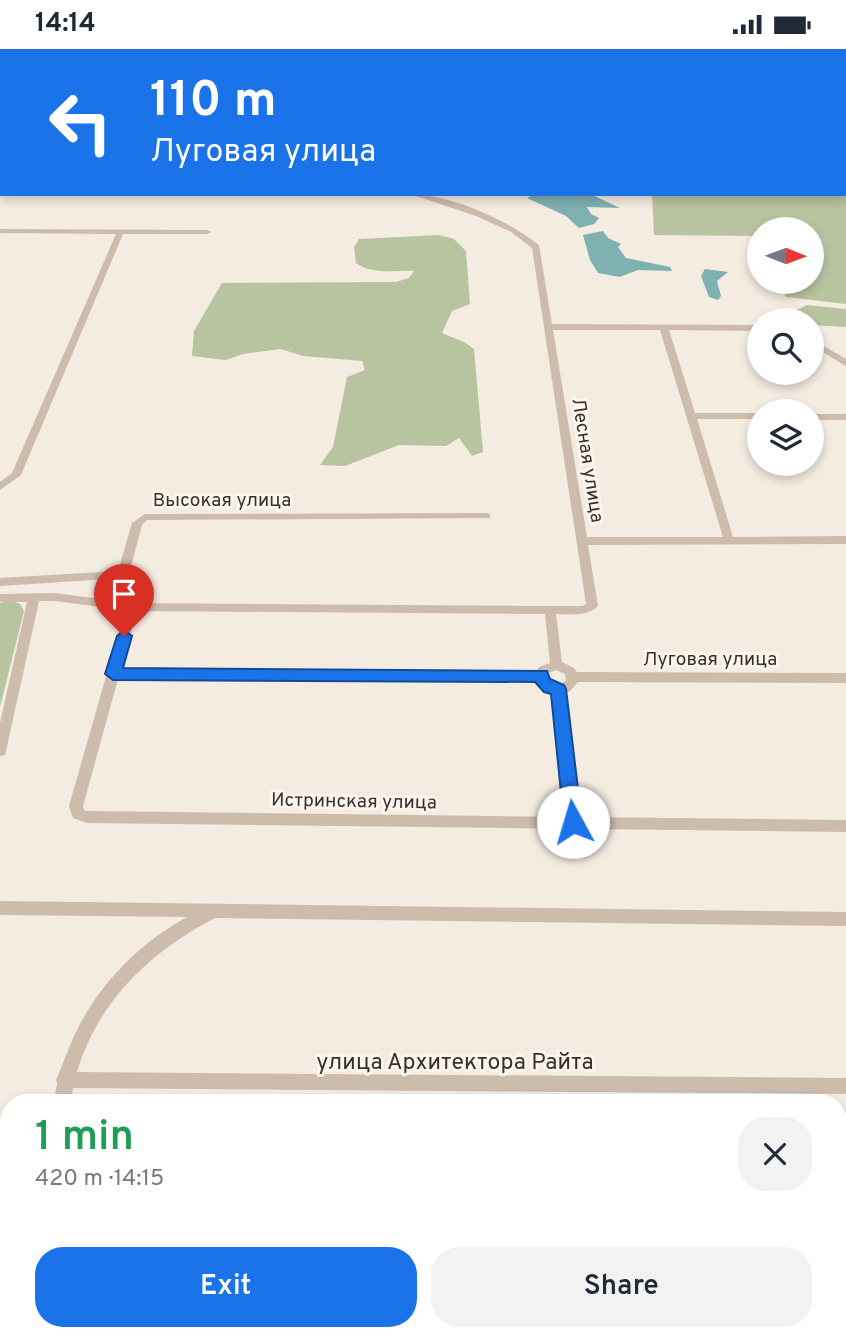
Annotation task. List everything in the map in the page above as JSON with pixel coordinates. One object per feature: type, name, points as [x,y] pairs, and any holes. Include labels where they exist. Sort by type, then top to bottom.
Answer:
[{"type":"street","name":"Лесная улица","points":[[419,196],[466,211],[529,240],[539,256],[593,598],[592,606],[584,610],[550,611]]},
{"type":"street","points":[[0,487],[16,475],[120,232]]},
{"type":"street","points":[[1,233],[207,232]]},
{"type":"street","points":[[549,327],[747,328]]},
{"type":"street","points":[[664,328],[729,540]]},
{"type":"street","points":[[824,349],[846,363]]},
{"type":"street","points":[[692,416],[747,417]]},
{"type":"street","points":[[824,417],[846,417]]},
{"type":"street","name":"Высокая улица","points":[[0,582],[121,575],[125,570],[137,523],[145,517],[486,516]]},
{"type":"street","points":[[584,541],[846,540]]},
{"type":"street","points":[[0,751],[34,597]]},
{"type":"street","points":[[0,598],[81,599],[132,607],[550,611],[556,665]]},
{"type":"street","name":"Истринская улица","points":[[132,607],[76,806],[78,814],[87,817],[846,826]]},
{"type":"street","points":[[556,665],[564,666],[573,677],[566,688],[550,687],[543,682],[543,670],[556,665]]},
{"type":"street","points":[[113,674],[541,675]]},
{"type":"street","name":"Луговая улица","points":[[573,677],[846,678]]},
{"type":"street","points":[[558,689],[573,822]]},
{"type":"street","points":[[0,908],[846,919]]},
{"type":"street","points":[[63,1094],[64,1080],[84,1028],[122,981],[161,941],[211,912]]},
{"type":"street","name":"улица Архитектора Райта","points":[[64,1080],[846,1086]]},
{"type":"green space","points":[[652,196],[846,196],[846,304],[786,297],[784,294],[824,294],[824,217],[747,217],[747,236],[654,235]]},
{"type":"green space","points":[[439,235],[454,239],[466,251],[470,304],[452,311],[442,333],[474,349],[483,452],[472,456],[459,438],[446,446],[399,445],[345,466],[320,465],[333,447],[347,377],[365,370],[362,361],[303,356],[281,349],[243,354],[226,360],[192,356],[194,331],[222,283],[396,282],[409,278],[414,271],[376,271],[362,267],[356,263],[354,247],[359,239]]},
{"type":"green space","points":[[807,305],[846,309],[846,327],[824,326],[824,308],[801,308]]},
{"type":"green space","points":[[11,600],[20,604],[24,611],[0,707],[0,603]]},
{"type":"water","points":[[594,196],[620,208],[587,207],[591,214],[599,218],[594,224],[579,228],[566,216],[527,198]]},
{"type":"water","points":[[603,231],[608,238],[621,244],[618,247],[626,258],[670,267],[672,271],[638,270],[620,277],[598,273],[590,260],[583,235]]},
{"type":"water","points":[[705,269],[728,272],[717,281],[721,296],[718,300],[709,297],[701,276]]},
{"type":"route","points":[[124,636],[113,674],[541,675],[543,682],[558,689],[573,822]]}]
